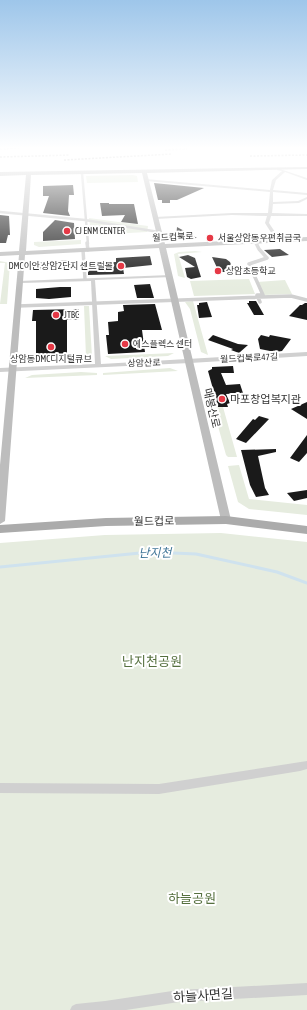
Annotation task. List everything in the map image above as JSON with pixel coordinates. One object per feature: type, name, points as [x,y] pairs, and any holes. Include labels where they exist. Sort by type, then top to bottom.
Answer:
[{"type":"main road","points":[[0,521],[27,195]]},
{"type":"main road","name":"매봉산로","points":[[150,195],[190,361],[226,520]]},
{"type":"main road","name":"월드컵북로","points":[[0,254],[307,239]]},
{"type":"main road","name":"월드컵로","points":[[0,529],[106,522],[226,520],[307,530]]},
{"type":"street","points":[[83,195],[85,280]]},
{"type":"street","points":[[271,195],[271,207],[267,222],[279,241]]},
{"type":"street","points":[[270,203],[299,202],[307,198]]},
{"type":"street","points":[[0,212],[25,213],[85,220],[159,232]]},
{"type":"street","points":[[155,218],[269,214],[307,215]]},
{"type":"street","points":[[256,242],[259,249],[267,258],[249,264],[262,295],[257,295],[260,302]]},
{"type":"street","points":[[20,282],[170,276]]},
{"type":"street","points":[[93,279],[98,365]]},
{"type":"street","points":[[18,306],[291,296],[307,300]]},
{"type":"street","name":"월드컵북로47길","points":[[190,361],[307,354]]},
{"type":"street","name":"상암산로","points":[[0,370],[190,361]]},
{"type":"street","points":[[0,788],[159,789],[307,765]]},
{"type":"street","name":"하늘사면길","points":[[76,1010],[179,996],[307,988]]},
{"type":"green space","points":[[89,218],[148,226],[147,232],[91,235]]},
{"type":"green space","points":[[81,240],[81,244],[39,247],[34,245],[34,242]]},
{"type":"green space","points":[[179,252],[202,252],[178,254],[185,278],[178,276],[174,254]]},
{"type":"green space","points":[[0,261],[10,263],[7,304],[0,304],[5,263],[0,263]]},
{"type":"green space","points":[[249,279],[255,294],[194,296],[190,281]]},
{"type":"green space","points":[[285,280],[292,294],[263,295],[257,282]]},
{"type":"green space","points":[[193,301],[208,355],[201,352],[190,309],[185,302]]},
{"type":"green space","points":[[84,306],[89,306],[92,357],[86,360],[33,362],[26,359],[86,357]]},
{"type":"green space","points":[[174,353],[168,356],[111,359],[105,356]]},
{"type":"green space","points":[[170,368],[178,371],[103,375],[103,373]]},
{"type":"green space","points":[[81,372],[97,373],[97,375],[25,378],[32,375]]},
{"type":"green space","points":[[223,407],[237,457],[228,457],[226,455],[213,408]]},
{"type":"green space","points":[[239,465],[249,499],[307,505],[307,515],[249,509],[238,502],[228,466]]},
{"type":"green space","points":[[221,533],[307,542],[307,1010],[0,1010],[0,543],[105,535]]},
{"type":"building","points":[[69,195],[68,211],[70,216],[43,213],[49,196],[43,196]]},
{"type":"building","points":[[157,195],[188,195],[177,200],[170,200],[170,203],[162,203],[162,200],[158,200]]},
{"type":"building","points":[[100,203],[134,204],[138,224],[121,222],[125,215],[102,216]]},
{"type":"building","points":[[0,215],[9,216],[10,235],[8,235],[6,243],[0,243]]},
{"type":"building","name":"CJ ENM CENTER","points":[[55,220],[74,223],[75,239],[43,241],[43,232]]},
{"type":"building","points":[[177,227],[197,238],[176,239]]},
{"type":"building","points":[[280,249],[289,255],[272,257],[264,250]]},
{"type":"building","points":[[188,255],[195,258],[201,277],[191,279],[187,277],[185,268],[195,267],[179,257]]},
{"type":"building","name":"DMC이안 상암2단지 센트럴몰","points":[[150,256],[152,265],[123,268],[124,274],[88,275],[88,267],[93,267],[92,263],[116,262],[116,258]]},
{"type":"building","points":[[212,257],[226,259],[230,262],[233,270],[228,270],[229,272],[219,272]]},
{"type":"building","points":[[68,260],[68,268],[35,270],[36,263]]},
{"type":"building","points":[[150,284],[154,298],[137,298],[134,285]]},
{"type":"building","points":[[71,287],[71,297],[49,299],[36,298],[36,289]]},
{"type":"building","points":[[249,301],[256,301],[264,315],[254,315],[247,303],[249,303]]},
{"type":"building","points":[[207,302],[212,317],[199,318],[197,305],[199,305],[199,303]]},
{"type":"building","points":[[307,303],[307,320],[289,316],[300,305]]},
{"type":"building","name":"에스플렉스 센터","points":[[155,304],[162,330],[142,330],[145,352],[108,354],[106,335],[109,335],[108,322],[118,321],[118,312],[124,311],[123,305]]},
{"type":"building","points":[[79,309],[79,320],[67,320],[67,354],[36,354],[36,321],[32,321],[33,310]]},
{"type":"building","points":[[213,335],[238,344],[248,345],[239,353],[231,350],[233,349],[208,340]]},
{"type":"building","points":[[261,335],[291,339],[282,351],[275,352],[260,349],[258,339]]},
{"type":"building","points":[[233,366],[234,373],[221,373],[226,385],[240,384],[243,393],[226,394],[230,403],[227,404],[228,407],[218,407],[208,371],[212,369],[212,367]]},
{"type":"building","points":[[307,402],[307,419],[291,409]]},
{"type":"building","points":[[259,416],[269,419],[246,443],[236,439],[253,419],[255,420]]},
{"type":"building","points":[[307,435],[307,453],[299,462],[290,458]]},
{"type":"building","points":[[276,449],[276,452],[258,456],[265,488],[269,495],[256,497],[250,485],[241,450]]},
{"type":"building","points":[[307,490],[307,498],[294,501],[287,493]]},
{"type":"waterway","name":"난지천","points":[[0,567],[150,552],[196,554],[277,572],[307,583]]},
{"type":"place","name":"CJ ENM CENTER","points":[[67,231]]},
{"type":"place","name":"서울상암동우편취급국","points":[[210,238]]},
{"type":"place","name":"DMC이안 상암2단지 센트럴몰","points":[[121,266]]},
{"type":"place","name":"상암초등학교","points":[[218,271]]},
{"type":"place","name":"JTBC","points":[[56,315]]},
{"type":"place","name":"에스플렉스 센터","points":[[125,344]]},
{"type":"place","name":"상암동DMC디지털큐브","points":[[51,347]]},
{"type":"place","name":"마포창업복지관","points":[[222,399]]},
{"type":"park label","name":"난지천공원","points":[[152,661]]},
{"type":"park label","name":"하늘공원","points":[[192,898]]}]
